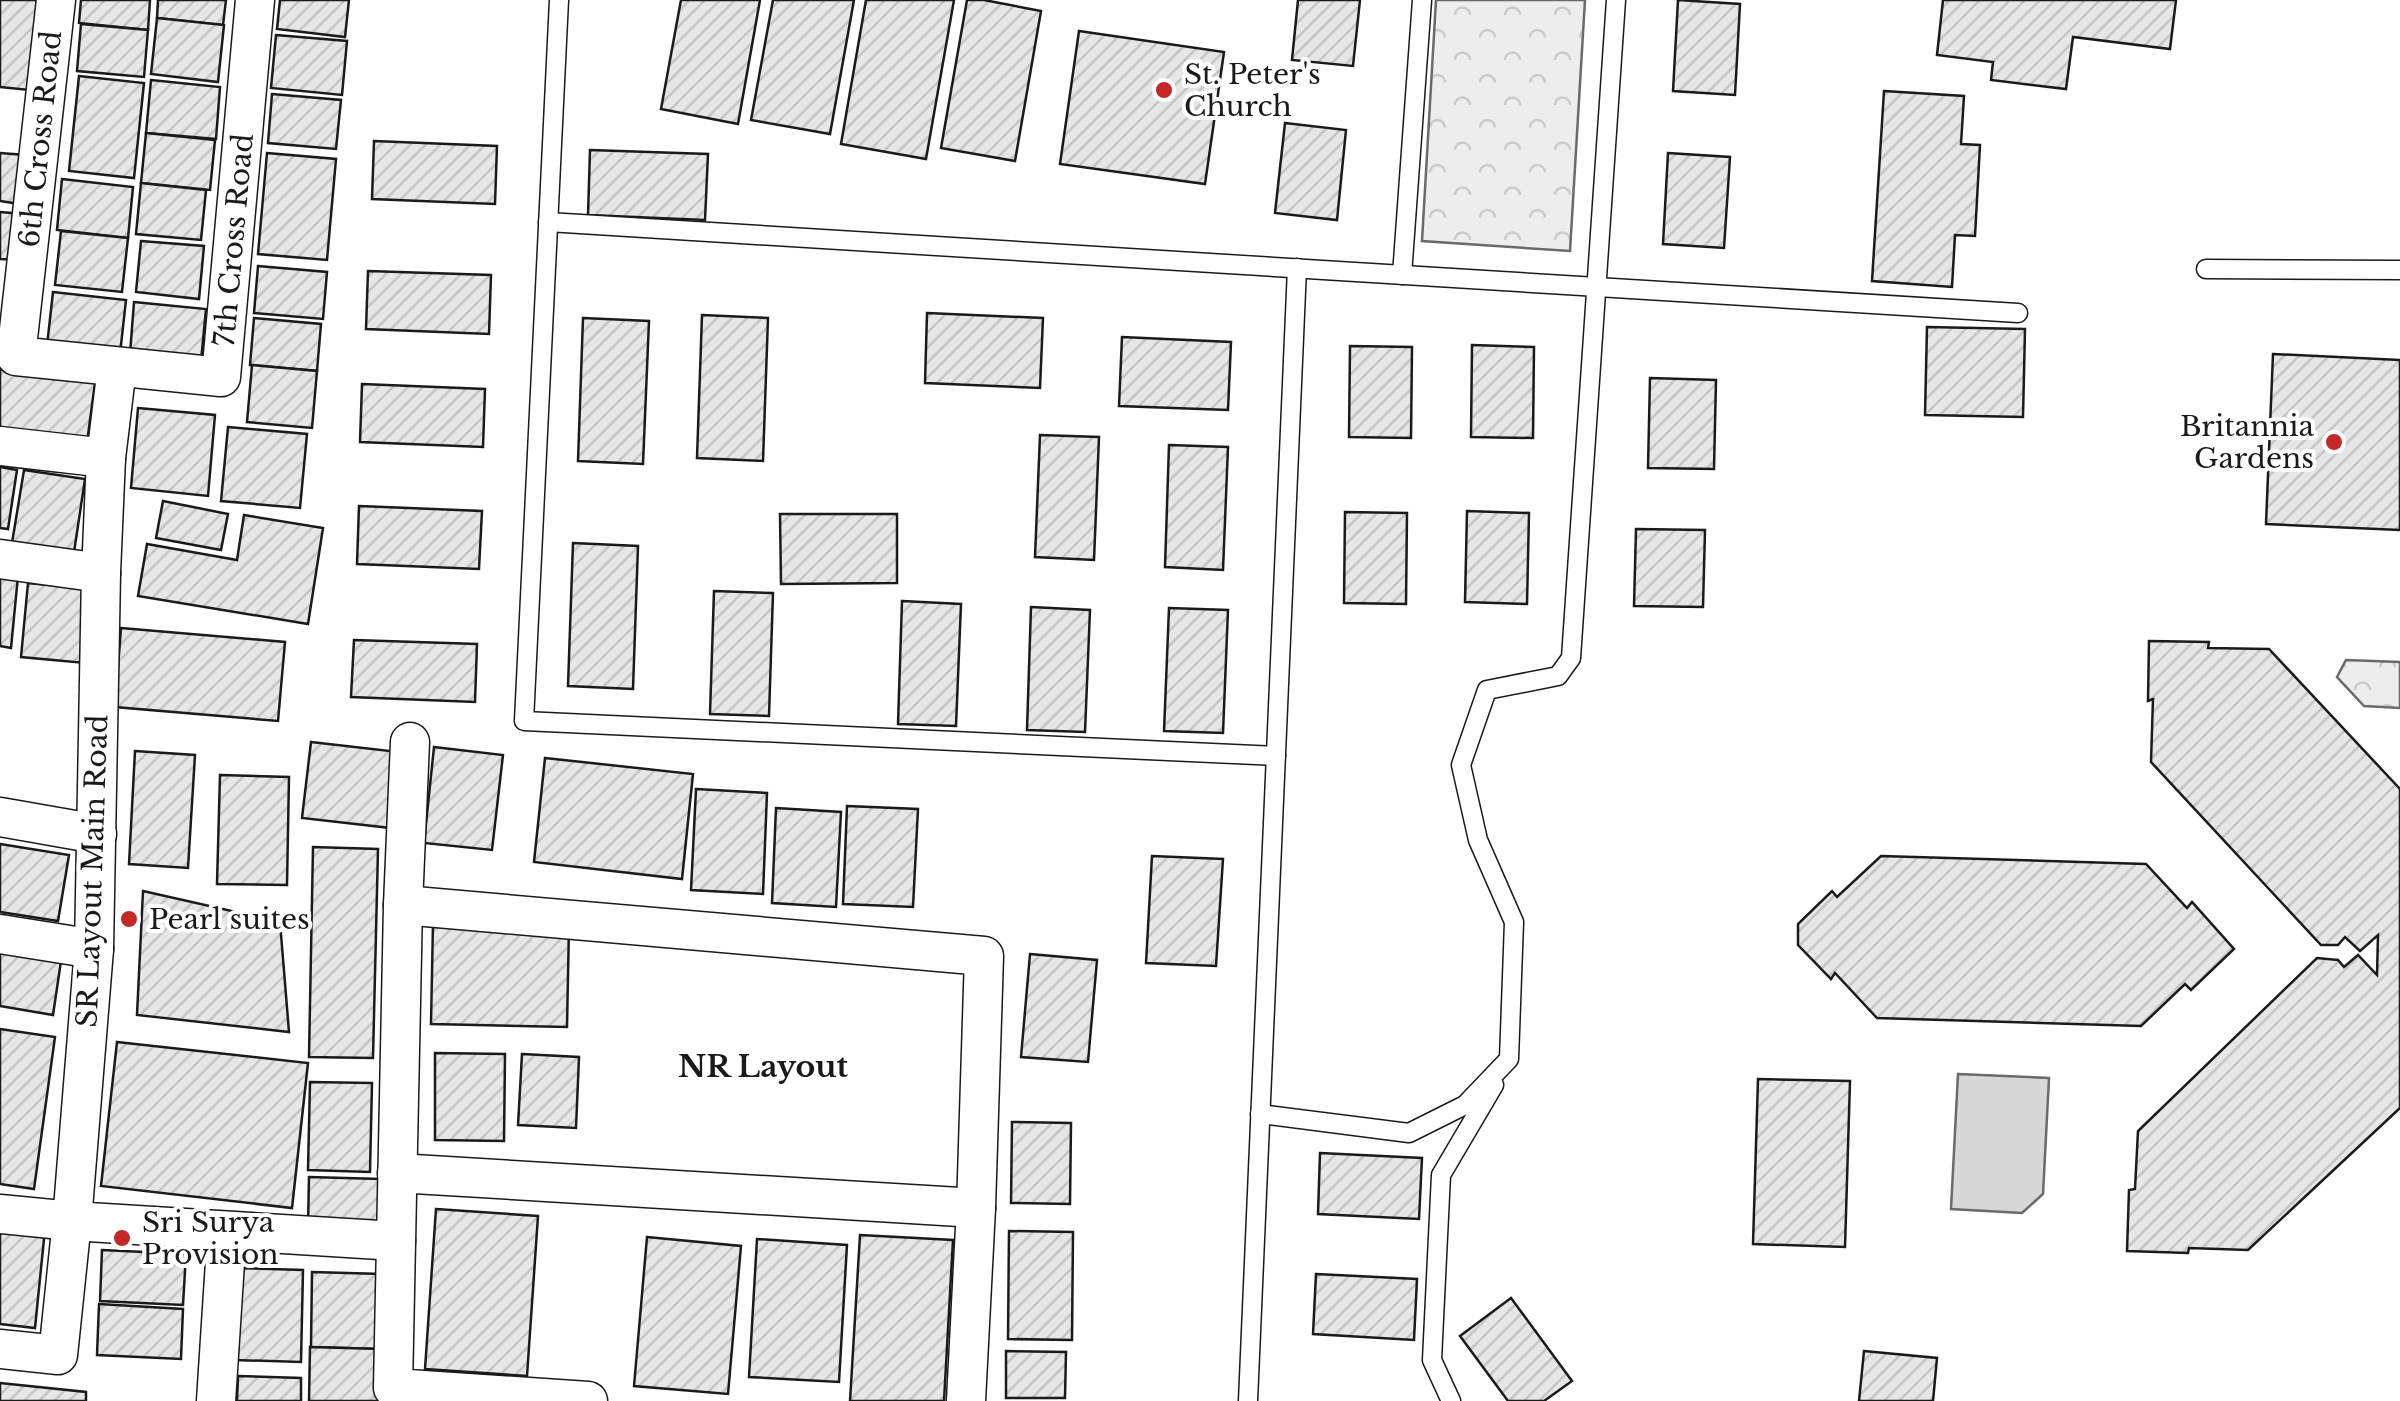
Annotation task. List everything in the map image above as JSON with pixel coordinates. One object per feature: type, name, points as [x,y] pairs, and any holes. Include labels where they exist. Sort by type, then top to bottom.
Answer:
[{"type":"street","name":"6th Cross Road","points":[[56,0],[16,356],[118,367]]},
{"type":"street","name":"7th Cross Road","points":[[118,367],[221,377],[255,0]]},
{"type":"street","name":"SR Layout Main Road","points":[[0,1349],[58,1355],[94,949],[101,572],[106,458],[118,367]]},
{"type":"street","points":[[0,446],[106,458]]},
{"type":"street","points":[[0,559],[101,572]]},
{"type":"street","points":[[410,742],[393,1388],[588,1401]]},
{"type":"street","points":[[0,817],[98,834]]},
{"type":"street","points":[[403,905],[984,956],[966,1401]]},
{"type":"street","points":[[0,934],[94,949]]},
{"type":"street","points":[[397,1173],[976,1208]]},
{"type":"street","points":[[0,1214],[396,1240]]},
{"type":"street","points":[[216,1401],[227,1231]]},
{"type":"lane","points":[[559,0],[524,720],[1276,756]]},
{"type":"lane","points":[[1402,275],[1422,0]]},
{"type":"lane","points":[[1450,1401],[1432,1360],[1441,1175],[1509,1059],[1514,922],[1478,840],[1461,765],[1487,690],[1558,676],[1570,658],[1616,0]]},
{"type":"lane","points":[[548,222],[2018,313]]},
{"type":"lane","points":[[1248,1401],[1296,268]]},
{"type":"lane","points":[[2206,269],[2400,270]]},
{"type":"lane","points":[[1260,1114],[1409,1134],[1465,1106],[1509,1059]]},
{"type":"green space","points":[[1436,0],[1585,0],[1570,251],[1422,241]]},
{"type":"green space","points":[[2346,660],[2400,662],[2400,708],[2364,706],[2337,677]]},
{"type":"shaded area","points":[[1958,1074],[2049,1078],[2043,1194],[2022,1213],[1951,1209]]},
{"type":"building","points":[[0,0],[37,0],[29,90],[0,87]]},
{"type":"building","points":[[81,0],[150,0],[148,30],[79,23]]},
{"type":"building","points":[[158,0],[226,0],[223,25],[157,18]]},
{"type":"building","points":[[280,0],[349,0],[345,37],[277,29]]},
{"type":"building","points":[[681,0],[760,0],[738,124],[661,109]]},
{"type":"building","points":[[773,0],[854,0],[830,134],[751,120]]},
{"type":"building","points":[[866,0],[954,0],[926,159],[841,144]]},
{"type":"building","points":[[967,0],[1041,11],[1015,161],[941,148]]},
{"type":"building","points":[[1298,0],[1360,0],[1353,66],[1292,60]]},
{"type":"building","points":[[1678,0],[1740,4],[1735,95],[1673,91]]},
{"type":"building","points":[[1943,0],[2176,0],[2170,49],[2073,37],[2066,89],[1991,80],[1993,62],[1937,55]]},
{"type":"building","points":[[157,18],[224,25],[218,82],[151,74]]},
{"type":"building","points":[[81,24],[148,30],[144,77],[77,71]]},
{"type":"building","points":[[1079,31],[1224,52],[1205,184],[1060,164]]},
{"type":"building","points":[[276,35],[347,41],[342,95],[271,88]]},
{"type":"building","points":[[79,76],[144,83],[134,178],[69,171]]},
{"type":"building","points":[[151,80],[220,87],[216,139],[146,133]]},
{"type":"building","points":[[1884,91],[1964,96],[1961,144],[1980,145],[1975,236],[1955,235],[1952,287],[1872,281]]},
{"type":"building","points":[[272,94],[341,100],[336,149],[268,143]]},
{"type":"building","points":[[1285,123],[1346,130],[1337,220],[1275,213]]},
{"type":"building","points":[[146,133],[215,140],[210,190],[141,183]]},
{"type":"building","points":[[374,141],[497,146],[495,204],[372,199]]},
{"type":"building","points":[[590,150],[708,154],[705,220],[588,215]]},
{"type":"building","points":[[0,153],[25,155],[20,204],[0,201]]},
{"type":"building","points":[[267,153],[336,159],[327,260],[258,254]]},
{"type":"building","points":[[1668,153],[1730,157],[1724,248],[1663,244]]},
{"type":"building","points":[[62,179],[133,187],[128,238],[57,230]]},
{"type":"building","points":[[141,183],[206,190],[201,240],[136,234]]},
{"type":"building","points":[[0,212],[23,214],[19,260],[0,259]]},
{"type":"building","points":[[61,231],[128,238],[122,292],[55,285]]},
{"type":"building","points":[[141,241],[204,246],[199,299],[136,292]]},
{"type":"building","points":[[258,266],[327,272],[323,319],[254,313]]},
{"type":"building","points":[[368,271],[491,275],[489,334],[366,329]]},
{"type":"building","points":[[53,292],[126,300],[120,354],[47,346]]},
{"type":"building","points":[[134,302],[206,309],[201,361],[130,354]]},
{"type":"building","points":[[927,313],[1043,318],[1040,388],[925,383]]},
{"type":"building","points":[[702,315],[768,318],[763,461],[697,458]]},
{"type":"building","points":[[254,318],[321,324],[317,371],[250,365]]},
{"type":"building","points":[[583,318],[649,321],[643,464],[578,461]]},
{"type":"building","points":[[1927,327],[2025,329],[2023,417],[1925,415]]},
{"type":"building","points":[[1122,337],[1231,342],[1228,410],[1119,406]]},
{"type":"building","points":[[1472,345],[1534,347],[1533,438],[1471,437]]},
{"type":"building","points":[[1350,346],[1412,347],[1411,438],[1349,437]]},
{"type":"building","name":"Britannia Gardens","points":[[2273,354],[2400,360],[2400,530],[2266,524]]},
{"type":"building","points":[[252,365],[317,371],[312,428],[247,422]]},
{"type":"building","points":[[0,369],[95,383],[86,450],[0,438]]},
{"type":"building","points":[[1650,378],[1716,380],[1714,469],[1648,468]]},
{"type":"building","points":[[362,384],[485,389],[483,447],[360,442]]},
{"type":"building","points":[[138,408],[215,415],[208,496],[131,488]]},
{"type":"building","points":[[228,427],[307,434],[300,508],[221,501]]},
{"type":"building","points":[[1040,435],[1099,437],[1094,560],[1035,557]]},
{"type":"building","points":[[1169,445],[1228,447],[1223,570],[1165,567]]},
{"type":"building","points":[[0,467],[17,470],[8,529],[0,528]]},
{"type":"building","points":[[24,470],[85,479],[73,559],[11,549]]},
{"type":"building","points":[[163,501],[228,514],[221,550],[156,538]]},
{"type":"building","points":[[359,506],[482,511],[479,569],[357,564]]},
{"type":"building","points":[[1467,511],[1529,513],[1527,604],[1465,602]]},
{"type":"building","points":[[1345,512],[1407,513],[1406,604],[1344,603]]},
{"type":"building","points":[[780,514],[897,514],[897,583],[781,584]]},
{"type":"building","points":[[244,515],[323,528],[308,624],[138,596],[147,544],[237,560]]},
{"type":"building","points":[[1636,529],[1705,530],[1703,607],[1634,606]]},
{"type":"building","points":[[573,543],[638,546],[633,689],[568,686]]},
{"type":"building","points":[[0,574],[18,576],[11,648],[0,646]]},
{"type":"building","points":[[28,583],[92,589],[85,663],[21,657]]},
{"type":"building","points":[[714,591],[773,593],[769,716],[710,714]]},
{"type":"building","points":[[902,601],[961,604],[956,726],[898,724]]},
{"type":"building","points":[[1031,607],[1090,610],[1085,732],[1027,730]]},
{"type":"building","points":[[1169,608],[1228,610],[1223,733],[1164,731]]},
{"type":"building","points":[[121,628],[285,642],[278,721],[115,707]]},
{"type":"building","points":[[354,640],[477,644],[475,702],[351,697]]},
{"type":"building","points":[[2149,641],[2209,642],[2208,648],[2269,649],[2400,789],[2400,1108],[2248,1250],[2127,1251],[2129,1190],[2135,1189],[2138,1131],[2317,958],[2338,960],[2344,967],[2358,955],[2377,975],[2378,935],[2360,951],[2345,937],[2338,945],[2321,945],[2151,762],[2153,699],[2148,701]]},
{"type":"building","points":[[311,742],[399,752],[391,828],[302,818]]},
{"type":"building","points":[[434,747],[503,755],[492,850],[424,843]]},
{"type":"building","points":[[135,751],[195,755],[188,868],[129,864]]},
{"type":"building","points":[[545,758],[693,774],[682,879],[534,862]]},
{"type":"building","points":[[220,775],[289,777],[287,885],[217,884]]},
{"type":"building","points":[[696,789],[767,793],[763,894],[691,890]]},
{"type":"building","points":[[847,806],[918,809],[913,907],[843,904]]},
{"type":"building","points":[[776,808],[841,812],[836,907],[772,903]]},
{"type":"building","points":[[0,844],[69,855],[58,921],[0,912]]},
{"type":"building","points":[[313,847],[378,849],[373,1058],[309,1057]]},
{"type":"building","points":[[1152,856],[1223,859],[1216,966],[1146,963]]},
{"type":"building","points":[[1881,856],[2146,864],[2187,908],[2192,902],[2234,949],[2191,990],[2185,984],[2141,1026],[1877,1018],[1835,973],[1831,979],[1798,945],[1798,924],[1832,891],[1837,897]]},
{"type":"building","points":[[143,891],[280,922],[289,1032],[137,1015]]},
{"type":"building","points":[[433,923],[569,926],[567,1027],[431,1024]]},
{"type":"building","points":[[0,951],[61,961],[53,1015],[0,1006]]},
{"type":"building","points":[[1030,954],[1097,960],[1088,1062],[1021,1057]]},
{"type":"building","points":[[0,1029],[55,1037],[34,1189],[0,1184]]},
{"type":"building","points":[[117,1042],[308,1063],[292,1208],[101,1186]]},
{"type":"building","points":[[435,1053],[505,1054],[504,1141],[435,1140]]},
{"type":"building","points":[[522,1054],[579,1057],[576,1128],[518,1125]]},
{"type":"building","points":[[1758,1079],[1850,1081],[1845,1247],[1753,1244]]},
{"type":"building","points":[[310,1082],[372,1083],[370,1172],[308,1170]]},
{"type":"building","points":[[1012,1122],[1071,1123],[1070,1204],[1011,1203]]},
{"type":"building","points":[[1320,1153],[1422,1158],[1419,1219],[1318,1214]]},
{"type":"building","points":[[309,1177],[381,1179],[380,1228],[308,1226]]},
{"type":"building","points":[[436,1209],[538,1216],[527,1376],[425,1369]]},
{"type":"building","points":[[0,1224],[45,1229],[35,1328],[0,1324]]},
{"type":"building","points":[[1009,1231],[1073,1232],[1072,1340],[1008,1339]]},
{"type":"building","points":[[860,1235],[953,1240],[944,1401],[850,1401]]},
{"type":"building","points":[[647,1237],[741,1246],[728,1394],[634,1386]]},
{"type":"building","points":[[757,1239],[847,1245],[839,1382],[749,1377]]},
{"type":"building","points":[[102,1250],[186,1254],[183,1305],[100,1301]]},
{"type":"building","points":[[236,1268],[303,1270],[301,1362],[234,1360]]},
{"type":"building","points":[[312,1272],[382,1274],[380,1349],[311,1347]]},
{"type":"building","points":[[1316,1274],[1417,1279],[1414,1340],[1313,1334]]},
{"type":"building","points":[[1511,1298],[1572,1381],[1544,1401],[1508,1401],[1460,1336]]},
{"type":"building","points":[[99,1304],[183,1309],[181,1359],[97,1355]]},
{"type":"building","points":[[310,1347],[380,1349],[379,1401],[309,1401]]},
{"type":"building","points":[[1006,1351],[1066,1352],[1065,1398],[1006,1398]]},
{"type":"building","points":[[1864,1351],[1937,1358],[1933,1401],[1859,1401]]},
{"type":"building","points":[[238,1376],[301,1378],[301,1401],[237,1401]]},
{"type":"building","points":[[0,1383],[86,1392],[86,1401],[0,1401]]},
{"type":"place","name":"St. Peter's Church","points":[[1164,90]]},
{"type":"place","name":"Britannia Gardens","points":[[2334,442]]},
{"type":"place","name":"Pearl suites","points":[[129,919]]},
{"type":"place","name":"Sri Surya Provision","points":[[122,1238]]},
{"type":"district","name":"NR Layout","points":[[763,1067]]}]
